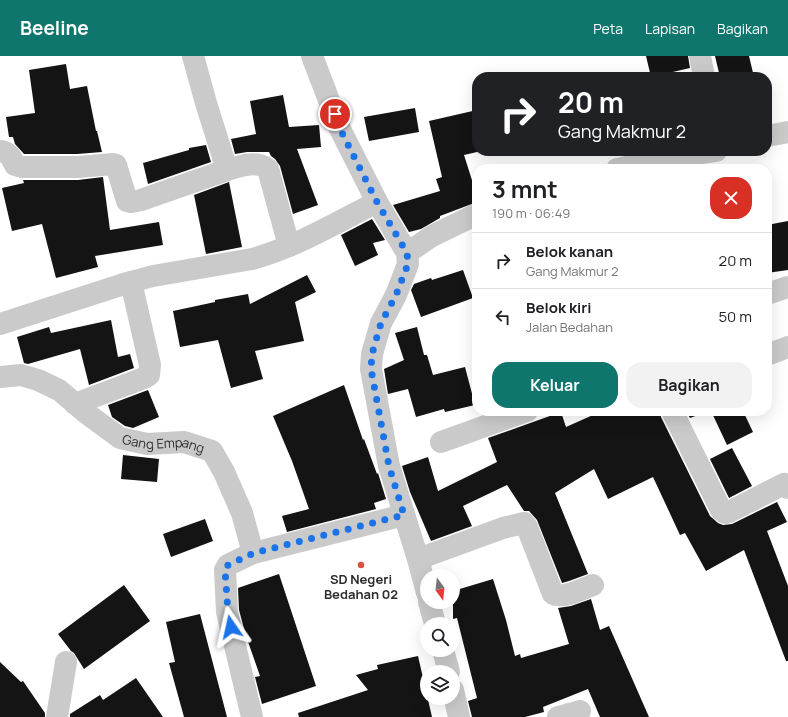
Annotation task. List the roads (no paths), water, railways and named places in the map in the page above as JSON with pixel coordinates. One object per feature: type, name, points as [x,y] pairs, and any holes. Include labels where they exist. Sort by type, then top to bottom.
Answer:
[{"type":"street","points":[[193,56],[227,170]]},
{"type":"street","points":[[312,56],[340,129],[377,202],[407,253],[408,264],[396,295],[381,323],[372,354],[371,369],[389,466],[421,569]]},
{"type":"street","points":[[700,56],[703,72]]},
{"type":"street","points":[[772,135],[788,132]]},
{"type":"street","points":[[0,151],[10,155],[15,165],[22,167],[116,165],[127,201],[131,202],[141,200],[227,170],[247,165],[263,165],[268,169],[290,246]]},
{"type":"street","points":[[640,164],[684,156]]},
{"type":"street","points":[[0,324],[131,282],[181,270],[252,259],[290,246],[377,202]]},
{"type":"street","points":[[407,253],[432,236],[472,216]]},
{"type":"street","points":[[75,404],[149,375],[150,365],[131,282]]},
{"type":"street","points":[[772,292],[788,287]]},
{"type":"street","points":[[772,353],[788,347]]},
{"type":"street","name":"Gang Empang","points":[[0,378],[21,374],[59,390],[120,438],[148,444],[184,442],[212,451],[224,472],[242,513],[254,553]]},
{"type":"street","points":[[441,442],[512,416]]},
{"type":"street","points":[[674,416],[721,510],[725,513],[784,484],[788,488]]},
{"type":"street","points":[[252,717],[228,612],[225,570],[228,565],[254,553],[404,515]]},
{"type":"street","points":[[418,559],[503,528],[524,523],[528,527],[553,594],[557,596],[564,595],[593,585]]},
{"type":"street","points":[[56,717],[66,662]]},
{"type":"street","points":[[456,705],[459,717]]},
{"type":"street","points":[[558,717],[580,711]]},
{"type":"place","name":"SD Negeri Bedahan 02","points":[[361,565]]}]
